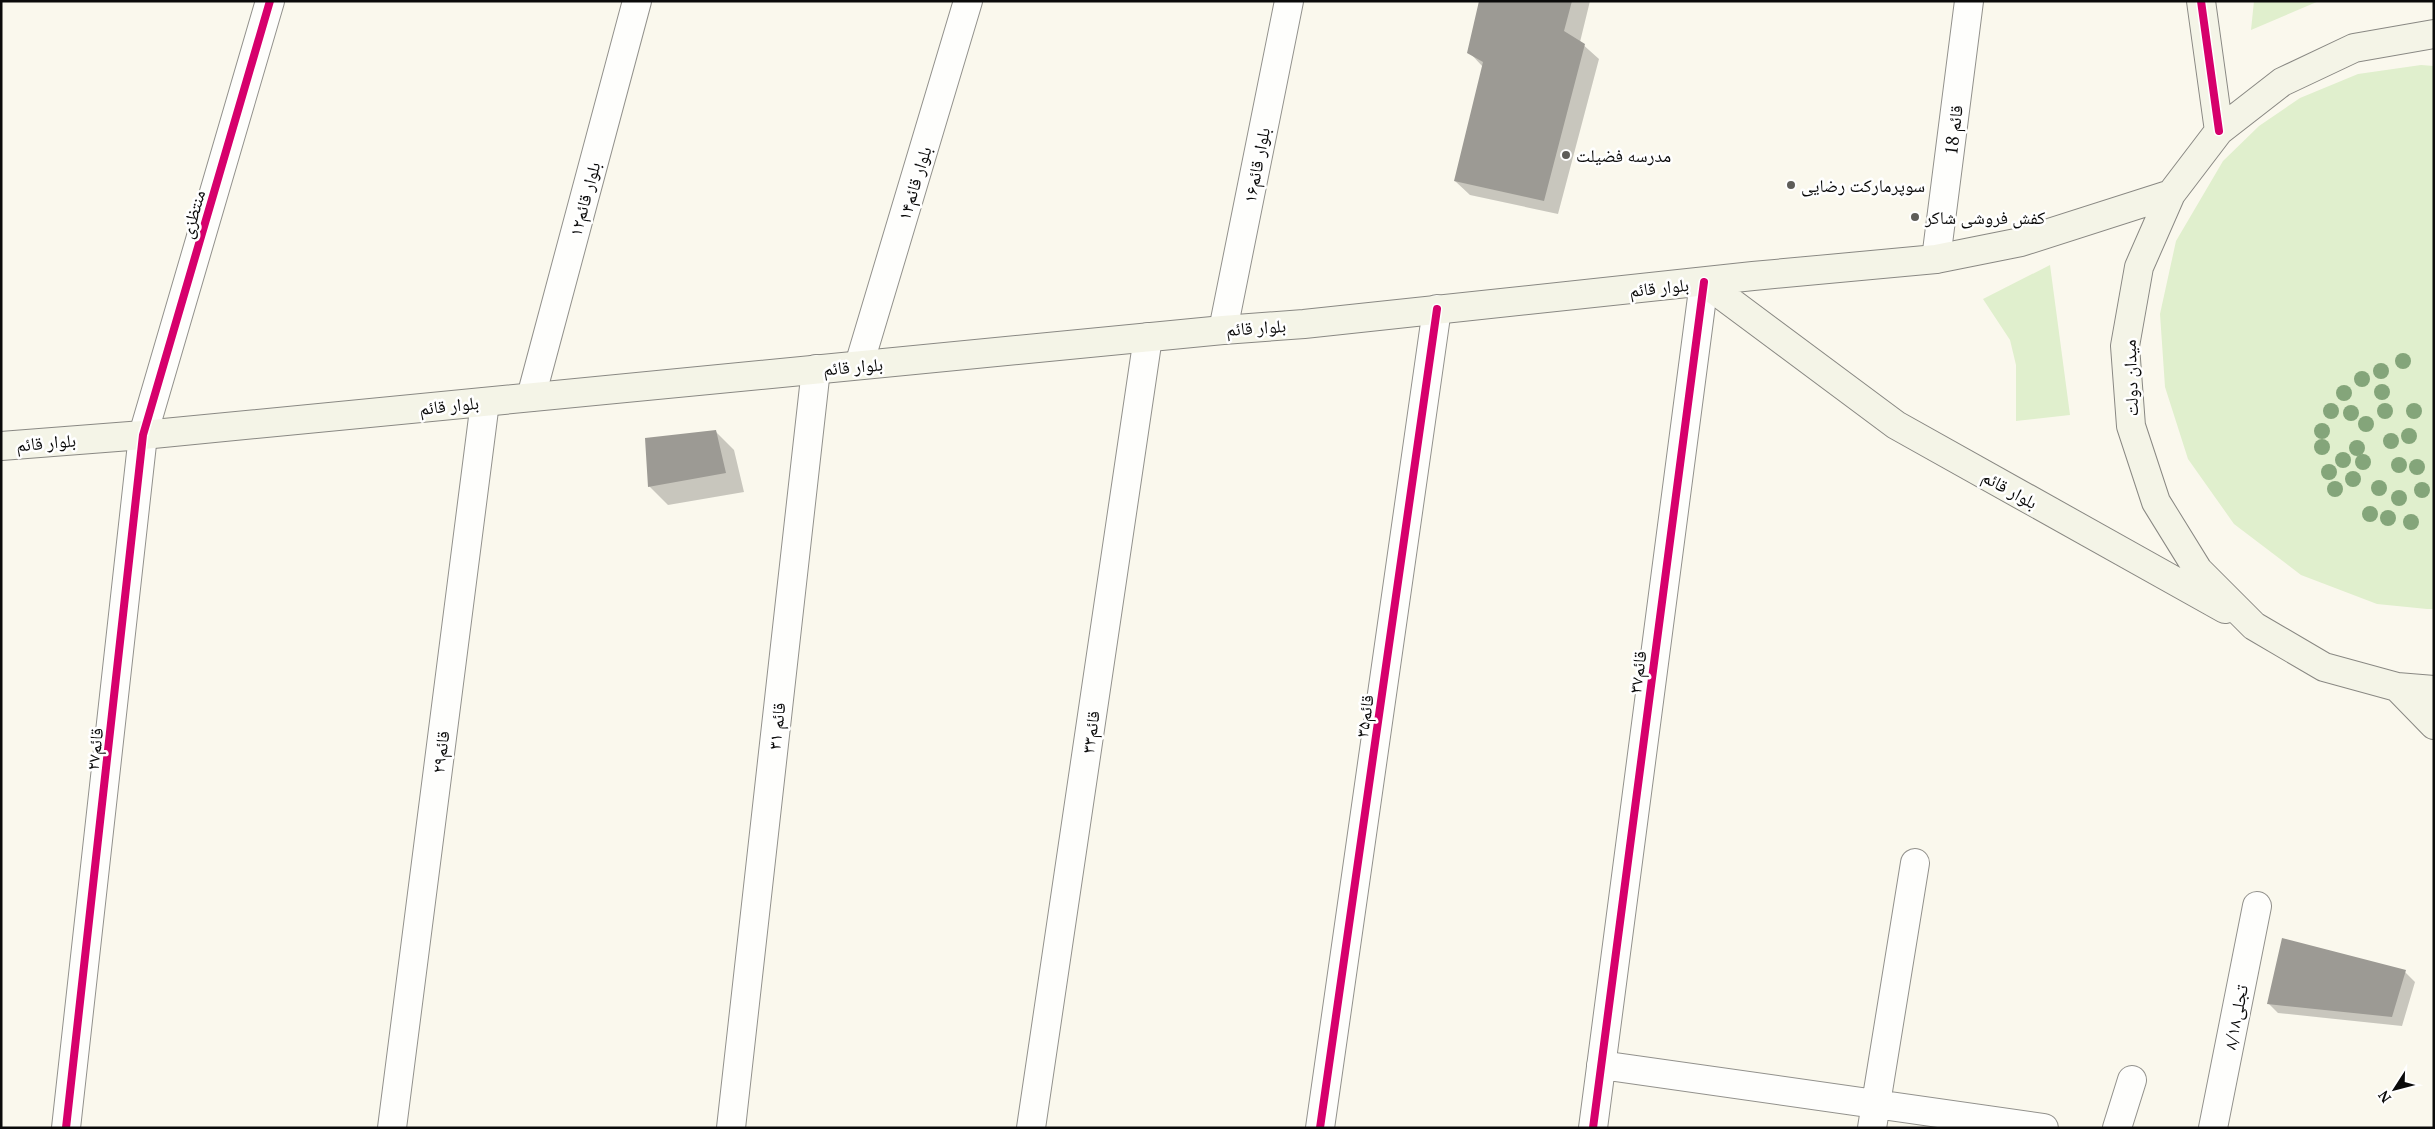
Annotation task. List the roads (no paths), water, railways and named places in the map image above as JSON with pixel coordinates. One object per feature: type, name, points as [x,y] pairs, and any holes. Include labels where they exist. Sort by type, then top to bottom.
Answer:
[{"type":"main road","points":[[2200,1],[2219,131]]},
{"type":"main road","name":"میدان دولت","points":[[2434,34],[2354,48],[2345,52],[2282,82],[2219,131],[2171,194],[2139,267],[2125,346],[2131,426],[2156,502],[2198,570],[2254,626],[2324,666],[2396,687],[2434,690]]},
{"type":"main road","name":"بلوار قائم","points":[[1,446],[143,435],[1148,337],[1304,324],[1936,259],[2021,242],[2171,194]]},
{"type":"main road","name":"بلوار قائم","points":[[1704,282],[1896,425],[2254,626]]},
{"type":"main road","points":[[2396,687],[2434,725]]},
{"type":"street","name":"منتظزی","points":[[143,435],[270,1]]},
{"type":"street","name":"بلوار قائم۱۲","points":[[531,397],[637,1]]},
{"type":"street","name":"بلوار قائم۱۴","points":[[859,365],[968,1]]},
{"type":"street","name":"بلوار قائم۱۶","points":[[1223,330],[1289,1]]},
{"type":"street","name":"18 قائم","points":[[1936,259],[1969,1]]},
{"type":"street","name":"قائم۳۷","points":[[1594,1128],[1704,282]]},
{"type":"street","name":"قائم۳۵","points":[[1320,1128],[1437,309]]},
{"type":"street","name":"قائم۳۳","points":[[1031,1128],[1148,337]]},
{"type":"street","name":"قائم ۳۱","points":[[731,1128],[816,369]]},
{"type":"street","name":"قائم۲۹","points":[[394,1116],[485,402]]},
{"type":"street","name":"قائم۲۷","points":[[66,1128],[143,435]]},
{"type":"street","points":[[1873,1116],[1915,863]]},
{"type":"street","name":"تجلی۸/۱۸","points":[[2213,1128],[2257,906]]},
{"type":"street","points":[[1601,1065],[1873,1116],[2044,1128]]},
{"type":"street","points":[[2117,1128],[2132,1080]]},
{"type":"place","name":"مدرسه فضیلت","points":[[1566,155]]},
{"type":"place","name":"سوپرمارکت رضایی","points":[[1791,185]]},
{"type":"place","name":"کفش فروشی شاکر","points":[[1915,217]]}]
